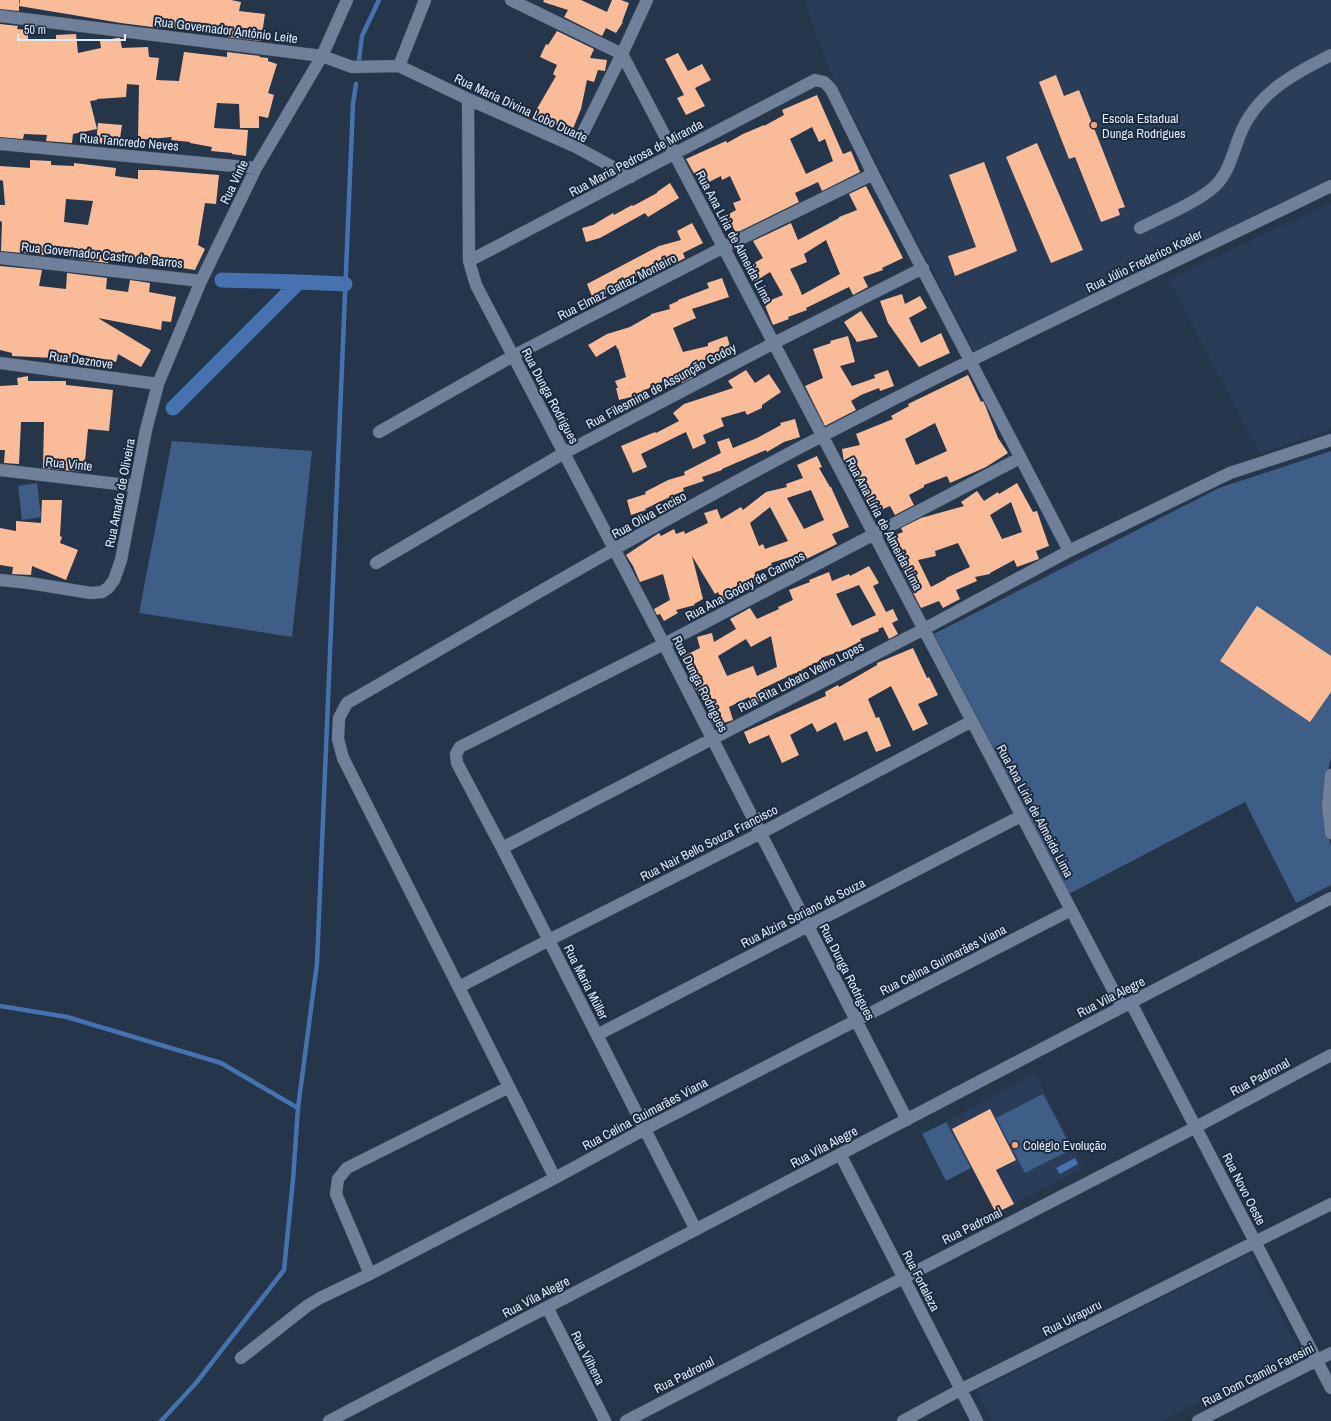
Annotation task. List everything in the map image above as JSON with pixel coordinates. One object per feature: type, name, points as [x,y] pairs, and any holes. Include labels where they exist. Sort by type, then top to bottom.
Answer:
[{"type":"street","name":"Rua Vinte","points":[[158,384],[202,281],[256,168],[322,56],[347,0]]},
{"type":"street","points":[[399,66],[425,0]]},
{"type":"street","points":[[511,0],[622,54]]},
{"type":"street","points":[[576,147],[647,0]]},
{"type":"street","name":"Rua Governador Antônio Leite","points":[[0,16],[322,56],[352,67],[399,66]]},
{"type":"street","name":"Rua Ana Líria de Almeida Lima","points":[[622,54],[1021,816],[1071,910],[1126,1005]]},
{"type":"street","points":[[1140,228],[1199,198],[1217,184],[1227,168],[1242,129],[1255,108],[1274,88],[1301,70],[1331,55]]},
{"type":"street","name":"Rua Maria Divina Lobo Duarte","points":[[399,66],[468,99],[576,147],[631,177]]},
{"type":"street","name":"Rua Maria Pedrosa de Miranda","points":[[469,261],[815,80],[824,82],[831,89],[873,174]]},
{"type":"street","name":"Rua Dunga Rodrigues","points":[[468,99],[469,261],[476,285],[615,549],[907,1120]]},
{"type":"street","name":"Rua Tancredo Neves","points":[[0,144],[256,168]]},
{"type":"street","points":[[873,174],[1069,551]]},
{"type":"street","name":"Rua Elmaz Gattaz Monteiro","points":[[379,432],[513,356],[724,247],[873,174]]},
{"type":"street","name":"Rua Júlio Frederico Koeler","points":[[970,360],[1331,186]]},
{"type":"street","name":"Rua Governador Castro de Barros","points":[[0,258],[202,281]]},
{"type":"street","name":"Rua Filesmina de Assunção Godoy","points":[[376,563],[564,453],[774,343],[923,268]]},
{"type":"street","name":"Rua Oliva Enciso","points":[[459,987],[342,758],[338,739],[339,718],[347,703],[615,549],[822,436],[970,360]]},
{"type":"street","name":"Rua Deznove","points":[[0,363],[158,384]]},
{"type":"street","name":"Rua Amado de Oliveira","points":[[0,580],[91,593],[102,592],[108,588],[114,580],[121,560],[146,430],[158,384]]},
{"type":"street","name":"Rua Rita Lobato Velho Lopes","points":[[502,848],[924,629],[1069,551],[1230,473],[1331,440]]},
{"type":"street","name":"Rua Ana Godoy de Campos","points":[[460,747],[664,644],[1020,458]]},
{"type":"street","name":"Rua Vinte","points":[[0,470],[135,486]]},
{"type":"street","name":"Rua Nair Bello Souza Francisco","points":[[459,987],[761,833],[972,721]]},
{"type":"street","name":"Rua Maria Müller","points":[[460,747],[456,754],[457,763],[502,848],[696,1230]]},
{"type":"street","points":[[1331,776],[1328,805],[1331,833]]},
{"type":"street","name":"Rua Alzira Soriano de Souza","points":[[597,1035],[1021,816]]},
{"type":"street","name":"Rua Vila Alegre","points":[[329,1421],[1331,898]]},
{"type":"street","name":"Rua Celina Guimarães Viana","points":[[241,1358],[307,1306],[555,1178],[645,1129],[1071,910]]},
{"type":"street","points":[[459,987],[555,1178]]},
{"type":"street","name":"Rua Novo Oeste","points":[[1126,1005],[1196,1127],[1331,1388]]},
{"type":"street","name":"Rua Padronal","points":[[626,1421],[1331,1056]]},
{"type":"street","points":[[370,1274],[336,1194],[338,1179],[347,1168],[509,1087]]},
{"type":"street","name":"Rua Fortaleza","points":[[840,1154],[976,1421]]},
{"type":"street","name":"Rua Uirapuru","points":[[903,1421],[960,1390],[1331,1204]]},
{"type":"street","name":"Rua Vilhena","points":[[547,1307],[605,1421]]},
{"type":"street","name":"Rua Dom Camilo Faresini","points":[[1198,1421],[1331,1353]]},
{"type":"shaded area","name":"Escola Estadual Dunga Rodrigues","points":[[804,0],[1331,0],[1331,179],[974,351],[829,70]]},
{"type":"shaded area","points":[[1331,203],[1331,429],[1260,454],[1168,279]]},
{"type":"shaded area","points":[[172,441],[312,451],[292,637],[139,613]]},
{"type":"shaded area","points":[[1331,451],[1331,758],[1325,781],[1327,830],[1331,846],[1331,885],[1296,903],[1245,802],[1069,894],[934,634],[1219,488]]},
{"type":"shaded area","points":[[37,483],[41,517],[22,520],[18,486]]},
{"type":"shaded area","name":"Colégio Evolução","points":[[1035,1073],[1084,1168],[996,1213],[946,1122]]},
{"type":"shaded area","points":[[1043,1094],[1072,1149],[1025,1173],[996,1118]]},
{"type":"shaded area","points":[[946,1122],[971,1168],[946,1181],[922,1134]]},
{"type":"shaded area","points":[[1075,1158],[1078,1164],[1060,1174],[1056,1168]]},
{"type":"shaded area","points":[[1250,1254],[1299,1351],[1161,1421],[992,1421],[977,1391]]},
{"type":"building","points":[[0,0],[19,0],[19,11],[0,9]]},
{"type":"building","points":[[20,0],[231,0],[241,2],[239,11],[265,14],[261,41],[228,37],[229,33],[190,30],[191,29],[160,28],[121,23],[19,6]]},
{"type":"building","points":[[544,0],[581,0],[607,12],[612,0],[621,0],[629,3],[623,22],[616,33],[606,28],[602,36],[564,17],[568,10],[543,2]]},
{"type":"building","points":[[0,24],[18,26],[17,29],[28,30],[28,39],[56,39],[56,35],[76,34],[78,53],[101,48],[100,41],[117,38],[120,38],[122,48],[148,47],[149,57],[159,58],[156,80],[179,81],[184,52],[227,57],[227,52],[268,58],[268,61],[277,64],[268,93],[274,95],[268,118],[259,116],[259,128],[240,128],[239,104],[217,103],[214,128],[248,130],[246,156],[211,151],[212,147],[190,142],[171,140],[172,137],[138,140],[139,85],[127,84],[126,97],[97,99],[90,101],[97,129],[73,134],[72,143],[46,141],[47,135],[24,134],[23,139],[0,137]]},
{"type":"building","points":[[557,31],[594,49],[590,58],[607,60],[605,71],[598,70],[594,82],[587,80],[581,109],[572,131],[550,123],[548,126],[531,119],[556,76],[553,74],[557,65],[540,57],[546,44],[548,45]]},
{"type":"building","points":[[678,53],[688,71],[702,64],[711,80],[695,88],[705,106],[686,115],[677,98],[684,95],[665,59]]},
{"type":"building","points":[[1056,75],[1064,96],[1079,90],[1125,207],[1118,209],[1120,215],[1101,222],[1075,157],[1069,159],[1039,82]]},
{"type":"building","points":[[817,95],[843,154],[851,151],[860,172],[822,191],[818,182],[795,193],[799,202],[736,233],[733,227],[725,231],[719,220],[736,210],[733,203],[741,200],[730,176],[722,180],[721,176],[701,186],[686,159],[726,141],[727,143],[743,134],[764,126],[784,115],[782,110]],"holes":[[[812,127],[819,142],[825,139],[833,161],[806,174],[790,139]]]},
{"type":"building","points":[[98,123],[122,125],[119,145],[96,143]]},
{"type":"building","points":[[1037,143],[1083,250],[1051,263],[1006,157]]},
{"type":"building","points":[[30,160],[51,161],[51,165],[74,166],[74,163],[116,168],[115,176],[138,179],[138,170],[219,175],[216,204],[205,203],[198,245],[205,249],[195,270],[118,258],[117,262],[108,261],[108,263],[44,253],[44,255],[1,251],[2,222],[0,221],[0,205],[5,205],[3,181],[0,180],[0,166],[30,168]],"holes":[[[66,199],[93,201],[88,225],[64,222]]]},
{"type":"building","points":[[984,162],[1017,251],[955,276],[948,256],[976,247],[949,175]]},
{"type":"building","points":[[670,183],[679,198],[648,217],[645,213],[600,238],[586,242],[582,228],[593,225],[613,213],[614,215],[632,205],[633,206],[657,193]]},
{"type":"building","points":[[866,186],[903,258],[882,268],[883,270],[863,277],[868,287],[853,295],[849,287],[806,308],[807,310],[788,317],[789,319],[773,325],[764,303],[783,295],[770,272],[754,282],[745,268],[763,258],[753,241],[791,223],[798,240],[839,217],[857,210],[849,194]],"holes":[[[826,240],[840,274],[802,295],[790,269],[807,262],[804,254]]]},
{"type":"building","points":[[692,223],[703,243],[683,253],[685,258],[650,276],[648,274],[636,276],[606,292],[606,294],[593,299],[587,284],[659,246],[681,240],[677,231]]},
{"type":"building","points":[[0,266],[42,270],[39,286],[66,289],[67,273],[107,278],[106,289],[128,292],[130,280],[150,283],[149,292],[176,297],[171,322],[162,321],[161,330],[98,318],[151,350],[141,367],[118,354],[116,362],[77,354],[77,359],[54,356],[54,358],[12,356],[12,353],[0,350]]},
{"type":"building","points":[[722,278],[729,297],[692,309],[696,318],[673,328],[683,352],[708,346],[708,343],[727,336],[731,349],[711,355],[712,358],[690,364],[697,375],[682,383],[678,375],[631,397],[619,400],[616,388],[618,388],[615,381],[626,377],[618,348],[617,349],[616,345],[596,357],[588,345],[607,334],[630,327],[651,314],[670,309],[669,305],[709,288],[707,283]]},
{"type":"building","points":[[902,294],[905,304],[920,296],[927,308],[909,318],[921,343],[941,333],[950,353],[919,367],[888,323],[880,301]]},
{"type":"building","points":[[861,311],[878,337],[857,342],[844,322]]},
{"type":"building","points":[[848,336],[855,362],[840,366],[852,386],[875,378],[874,375],[888,370],[894,386],[880,391],[879,388],[861,395],[851,401],[856,410],[825,426],[805,386],[823,378],[813,349],[831,343],[830,341]]},
{"type":"building","points":[[746,370],[755,383],[769,374],[781,392],[762,405],[762,408],[747,415],[745,411],[721,418],[724,426],[703,435],[706,443],[693,449],[686,432],[641,454],[647,467],[633,473],[621,446],[655,432],[656,433],[679,421],[673,413],[684,404],[733,388],[728,381]]},
{"type":"building","points":[[968,375],[981,402],[983,401],[985,405],[998,438],[1008,453],[986,467],[950,483],[947,476],[924,485],[924,487],[909,495],[914,505],[895,515],[890,506],[872,514],[857,482],[855,483],[844,462],[842,449],[860,445],[856,434],[893,419],[891,416],[909,406],[908,404]],"holes":[[[935,423],[947,451],[916,465],[905,439]]]},
{"type":"building","points":[[28,376],[28,381],[66,381],[66,385],[113,390],[109,431],[88,429],[84,472],[43,468],[44,422],[21,422],[19,464],[4,463],[5,450],[0,450],[0,386],[18,385],[17,378]]},
{"type":"building","points":[[795,419],[800,437],[784,442],[767,452],[766,450],[722,470],[702,477],[704,481],[683,488],[684,491],[645,509],[646,510],[631,515],[627,500],[646,494],[645,492],[668,480],[685,475],[684,472],[721,453],[717,442],[729,438],[733,448],[757,438],[781,425],[780,423]]},
{"type":"building","points":[[817,456],[822,467],[819,468],[831,487],[849,527],[832,534],[837,544],[800,562],[796,555],[771,563],[772,566],[755,572],[759,581],[739,591],[740,594],[722,601],[718,592],[715,594],[692,556],[703,599],[694,604],[695,605],[676,610],[678,613],[664,621],[660,614],[657,615],[654,609],[670,600],[663,574],[640,582],[626,555],[659,533],[661,536],[674,529],[676,534],[684,531],[685,534],[708,523],[704,513],[717,509],[721,519],[741,507],[743,510],[766,492],[787,487],[786,484],[803,478],[797,465]],"holes":[[[811,490],[824,520],[804,529],[787,498]],[[770,507],[788,541],[765,549],[763,544],[759,546],[750,523]]]},
{"type":"building","points":[[1017,483],[1033,512],[1037,511],[1049,546],[1036,551],[1039,559],[1017,567],[1014,560],[990,574],[975,577],[977,581],[956,590],[960,599],[943,608],[939,601],[921,608],[902,571],[903,570],[885,539],[903,532],[901,528],[921,518],[964,506],[961,502],[977,491],[984,501],[998,492],[999,494]],"holes":[[[1011,502],[1022,532],[1002,539],[990,515]],[[958,543],[970,567],[931,587],[918,560],[936,556],[935,551]]]},
{"type":"building","points":[[42,500],[62,500],[60,536],[62,537],[60,543],[78,550],[66,580],[32,566],[31,575],[12,574],[13,567],[0,565],[0,528],[16,531],[16,521],[41,523]]},
{"type":"building","points":[[869,566],[879,583],[873,586],[886,612],[893,609],[898,620],[892,623],[898,634],[889,639],[883,627],[878,629],[879,631],[860,639],[861,641],[846,649],[821,658],[822,660],[801,670],[802,671],[760,690],[764,702],[752,706],[749,697],[729,707],[733,720],[714,726],[701,694],[699,695],[692,683],[694,682],[682,657],[700,648],[697,637],[712,633],[714,642],[736,629],[730,619],[750,608],[757,619],[779,609],[778,607],[793,600],[789,590],[810,582],[809,580],[829,572],[832,581],[849,574],[850,576]],"holes":[[[859,585],[876,615],[852,626],[836,594]],[[771,636],[777,667],[757,676],[753,666],[727,676],[718,656],[746,639],[751,647]]]},
{"type":"building","points":[[1257,606],[1331,656],[1331,692],[1310,722],[1220,661]]},
{"type":"building","points":[[913,648],[927,678],[929,677],[938,695],[918,704],[928,724],[913,731],[891,686],[868,699],[876,718],[879,717],[891,746],[876,752],[867,731],[844,741],[836,722],[817,732],[812,723],[790,735],[799,755],[782,763],[769,735],[749,744],[744,732],[826,696],[825,692],[838,685],[839,687],[877,665],[877,663]]},
{"type":"building","points":[[990,1109],[1016,1160],[996,1170],[1014,1204],[996,1213],[952,1129]]},
{"type":"waterway","points":[[359,60],[362,36],[379,0]]},
{"type":"waterway","points":[[161,1421],[196,1383],[284,1270],[293,1180],[298,1108],[317,963],[353,104],[356,84]]},
{"type":"waterway","points":[[222,280],[299,282]]},
{"type":"waterway","points":[[173,408],[299,282],[345,284]]},
{"type":"waterway","points":[[0,1006],[67,1017],[221,1063],[298,1108]]},
{"type":"place","name":"Escola Estadual Dunga Rodrigues","points":[[1094,125]]},
{"type":"place","name":"Colégio Evolução","points":[[1015,1145]]}]
